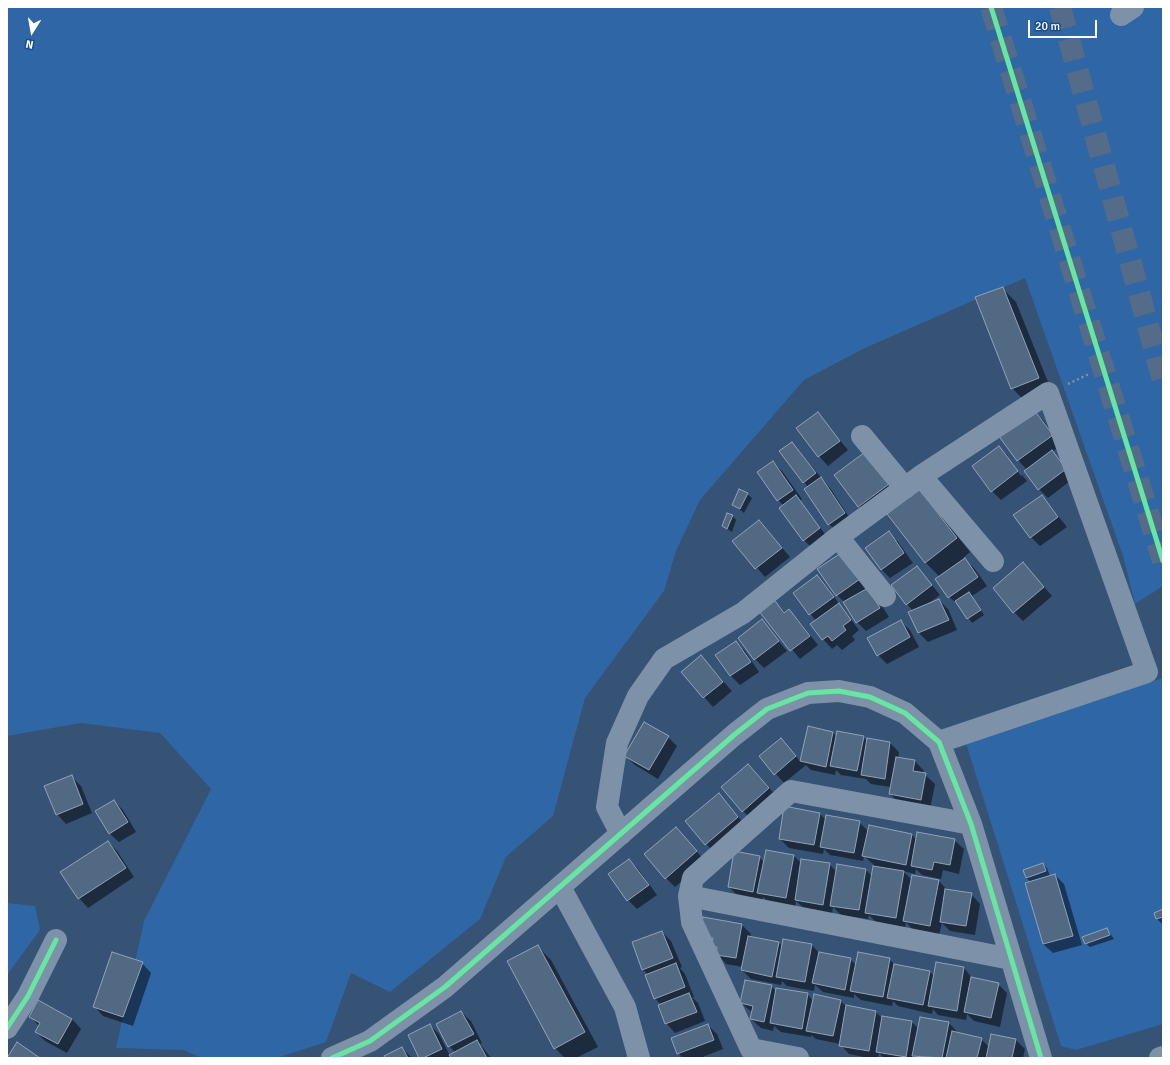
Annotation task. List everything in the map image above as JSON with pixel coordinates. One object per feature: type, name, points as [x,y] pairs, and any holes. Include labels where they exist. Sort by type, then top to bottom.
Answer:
[{"type":"street","points":[[621,834],[607,807],[617,743],[638,696],[664,659],[743,613],[838,537],[913,482],[1048,393],[1147,672],[939,742]]},
{"type":"street","points":[[862,436],[913,482],[993,561]]},
{"type":"street","points":[[838,537],[885,596]]},
{"type":"street","points":[[332,1058],[370,1041],[445,987],[734,734],[767,709],[808,693],[840,691],[870,697],[905,713],[939,742],[971,824],[1042,1058]]},
{"type":"street","points":[[798,1058],[751,1049],[692,922],[689,896],[693,878],[791,791],[971,824]]},
{"type":"street","points":[[560,887],[625,1007],[638,1058]]},
{"type":"street","points":[[689,896],[1011,959]]},
{"type":"street","points":[[7,1028],[28,996],[56,940]]},
{"type":"shaded area","points":[[7,7],[1163,7],[1163,586],[1135,604],[1123,556],[1025,278],[865,348],[804,380],[700,500],[676,551],[664,591],[585,698],[553,816],[506,857],[480,919],[390,992],[351,973],[326,1042],[277,1058],[202,1058],[183,1050],[116,1048],[144,921],[211,789],[160,733],[81,723],[7,736]]},
{"type":"shaded area","points":[[1163,678],[1163,1024],[1076,1050],[1061,1046],[965,740]]},
{"type":"shaded area","points":[[7,903],[35,906],[40,930],[7,975]]},
{"type":"building","points":[[1003,287],[1039,378],[1011,389],[975,297]]},
{"type":"building","points":[[1034,410],[1053,435],[1017,461],[998,435]]},
{"type":"building","points":[[818,412],[840,441],[818,457],[796,428]]},
{"type":"building","points":[[792,442],[816,473],[803,483],[779,451]]},
{"type":"building","points":[[999,446],[1018,471],[991,492],[972,466]]},
{"type":"building","points":[[1052,450],[1066,469],[1038,490],[1024,471]]},
{"type":"building","points":[[865,452],[889,484],[858,507],[834,475]]},
{"type":"building","points":[[773,461],[793,490],[777,501],[757,472]]},
{"type":"building","points":[[821,477],[845,513],[828,525],[804,489]]},
{"type":"building","points":[[739,489],[748,493],[740,509],[732,505]]},
{"type":"building","points":[[919,489],[957,538],[925,563],[887,514]]},
{"type":"building","points":[[796,495],[820,528],[803,541],[779,508]]},
{"type":"building","points":[[1042,495],[1058,517],[1030,538],[1013,515]]},
{"type":"building","points":[[727,513],[733,515],[727,529],[722,526]]},
{"type":"building","points":[[759,520],[782,548],[755,569],[732,541]]},
{"type":"building","points":[[889,531],[904,553],[881,570],[865,548]]},
{"type":"building","points":[[841,553],[860,579],[836,596],[817,569]]},
{"type":"building","points":[[965,558],[978,577],[948,598],[935,579]]},
{"type":"building","points":[[1023,562],[1044,587],[1013,613],[993,588]]},
{"type":"building","points":[[917,566],[932,585],[906,605],[891,585]]},
{"type":"building","points":[[817,575],[834,597],[809,615],[793,593]]},
{"type":"building","points":[[868,588],[880,608],[856,623],[843,602]]},
{"type":"building","points":[[969,592],[981,610],[967,619],[955,601]]},
{"type":"building","points":[[773,598],[784,613],[789,609],[810,636],[790,651],[758,610]]},
{"type":"building","points":[[939,599],[949,620],[918,633],[908,612]]},
{"type":"building","points":[[839,603],[851,620],[843,626],[846,630],[832,641],[828,636],[822,640],[810,624]]},
{"type":"building","points":[[762,619],[779,641],[754,660],[738,638]]},
{"type":"building","points":[[901,620],[910,637],[877,656],[867,638]]},
{"type":"building","points":[[736,641],[751,662],[730,676],[715,655]]},
{"type":"building","points":[[701,655],[723,682],[703,698],[681,672]]},
{"type":"building","points":[[644,722],[669,736],[649,770],[624,756]]},
{"type":"building","points":[[808,726],[833,732],[826,767],[800,761]]},
{"type":"building","points":[[837,731],[864,736],[857,771],[830,766]]},
{"type":"building","points":[[781,738],[796,756],[774,775],[759,756]]},
{"type":"building","points":[[867,738],[890,742],[885,779],[861,775]]},
{"type":"building","points":[[896,757],[915,760],[913,771],[926,773],[921,800],[889,794]]},
{"type":"building","points":[[748,764],[769,788],[742,812],[721,787]]},
{"type":"building","points":[[72,775],[83,804],[56,815],[44,786]]},
{"type":"building","points":[[719,793],[738,817],[705,845],[685,821]]},
{"type":"building","points":[[114,800],[128,822],[109,834],[95,811]]},
{"type":"building","points":[[784,806],[820,813],[814,845],[779,839]]},
{"type":"building","points":[[826,815],[860,821],[854,853],[820,847]]},
{"type":"building","points":[[869,825],[912,834],[906,865],[862,856]]},
{"type":"building","points":[[676,827],[697,851],[665,879],[644,854]]},
{"type":"building","points":[[917,832],[955,839],[950,865],[934,862],[932,870],[911,866]]},
{"type":"building","points":[[108,841],[126,868],[78,899],[60,872]]},
{"type":"building","points":[[766,850],[794,855],[786,898],[757,893]]},
{"type":"building","points":[[734,851],[760,856],[753,892],[728,887]]},
{"type":"building","points":[[629,859],[649,885],[627,901],[608,874]]},
{"type":"building","points":[[801,859],[830,863],[823,905],[795,900]]},
{"type":"building","points":[[1043,863],[1046,871],[1026,878],[1023,870]]},
{"type":"building","points":[[837,864],[866,869],[859,910],[830,906]]},
{"type":"building","points":[[873,866],[904,871],[896,918],[865,913]]},
{"type":"building","points":[[1055,874],[1073,936],[1043,944],[1025,883]]},
{"type":"building","points":[[912,875],[939,880],[930,926],[903,921]]},
{"type":"building","points":[[945,889],[972,893],[966,926],[940,922]]},
{"type":"building","points":[[1163,909],[1163,917],[1156,919],[1154,913]]},
{"type":"building","points":[[703,917],[742,924],[736,958],[716,955],[717,947],[711,947],[713,938],[700,936]]},
{"type":"building","points":[[1107,928],[1110,935],[1085,944],[1082,937]]},
{"type":"building","points":[[662,931],[673,958],[642,970],[632,942]]},
{"type":"building","points":[[748,936],[779,942],[772,977],[741,970]]},
{"type":"building","points":[[783,939],[812,944],[805,982],[776,977]]},
{"type":"building","points":[[538,945],[585,1032],[554,1049],[507,961]]},
{"type":"building","points":[[112,952],[143,962],[123,1017],[93,1007]]},
{"type":"building","points":[[819,952],[851,958],[845,990],[812,983]]},
{"type":"building","points":[[858,952],[890,958],[883,997],[850,991]]},
{"type":"building","points":[[936,962],[964,967],[957,1011],[928,1006]]},
{"type":"building","points":[[676,963],[685,987],[654,999],[645,975]]},
{"type":"building","points":[[894,964],[930,971],[923,1005],[887,998]]},
{"type":"building","points":[[971,977],[999,983],[991,1018],[964,1012]]},
{"type":"building","points":[[745,980],[772,985],[764,1022],[750,1019],[753,1006],[740,1003]]},
{"type":"building","points":[[776,988],[808,993],[802,1029],[770,1023]]},
{"type":"building","points":[[689,993],[697,1012],[665,1024],[658,1005]]},
{"type":"building","points":[[814,994],[841,1000],[833,1036],[806,1031]]},
{"type":"building","points":[[38,1000],[72,1019],[58,1044],[35,1032],[40,1023],[29,1017]]},
{"type":"building","points":[[846,1005],[876,1011],[869,1051],[839,1046]]},
{"type":"building","points":[[461,1011],[474,1034],[448,1047],[436,1024]]},
{"type":"building","points":[[882,1016],[912,1021],[906,1057],[876,1052]]},
{"type":"building","points":[[920,1017],[949,1022],[942,1058],[912,1056]]},
{"type":"building","points":[[430,1024],[442,1049],[423,1058],[419,1058],[408,1035]]},
{"type":"building","points":[[708,1024],[714,1040],[677,1054],[671,1038]]},
{"type":"building","points":[[952,1031],[982,1038],[977,1058],[946,1058]]},
{"type":"building","points":[[991,1034],[1016,1039],[1012,1058],[986,1058]]},
{"type":"building","points":[[477,1040],[487,1058],[451,1058],[449,1055]]},
{"type":"building","points":[[17,1042],[40,1058],[7,1058]]},
{"type":"building","points":[[402,1047],[408,1058],[385,1058],[384,1056]]},
{"type":"tunnel","points":[[991,7],[1163,561]]},
{"type":"tunnel","points":[[1060,7],[1163,380]]},
{"type":"cycle path","points":[[991,7],[1163,561]]},
{"type":"cycle path","points":[[332,1058],[370,1041],[445,987],[734,735],[767,709],[808,693],[839,691],[870,697],[905,713],[939,742],[971,824],[1041,1058]]},
{"type":"cycle path","points":[[7,1028],[28,996],[56,940]]}]
